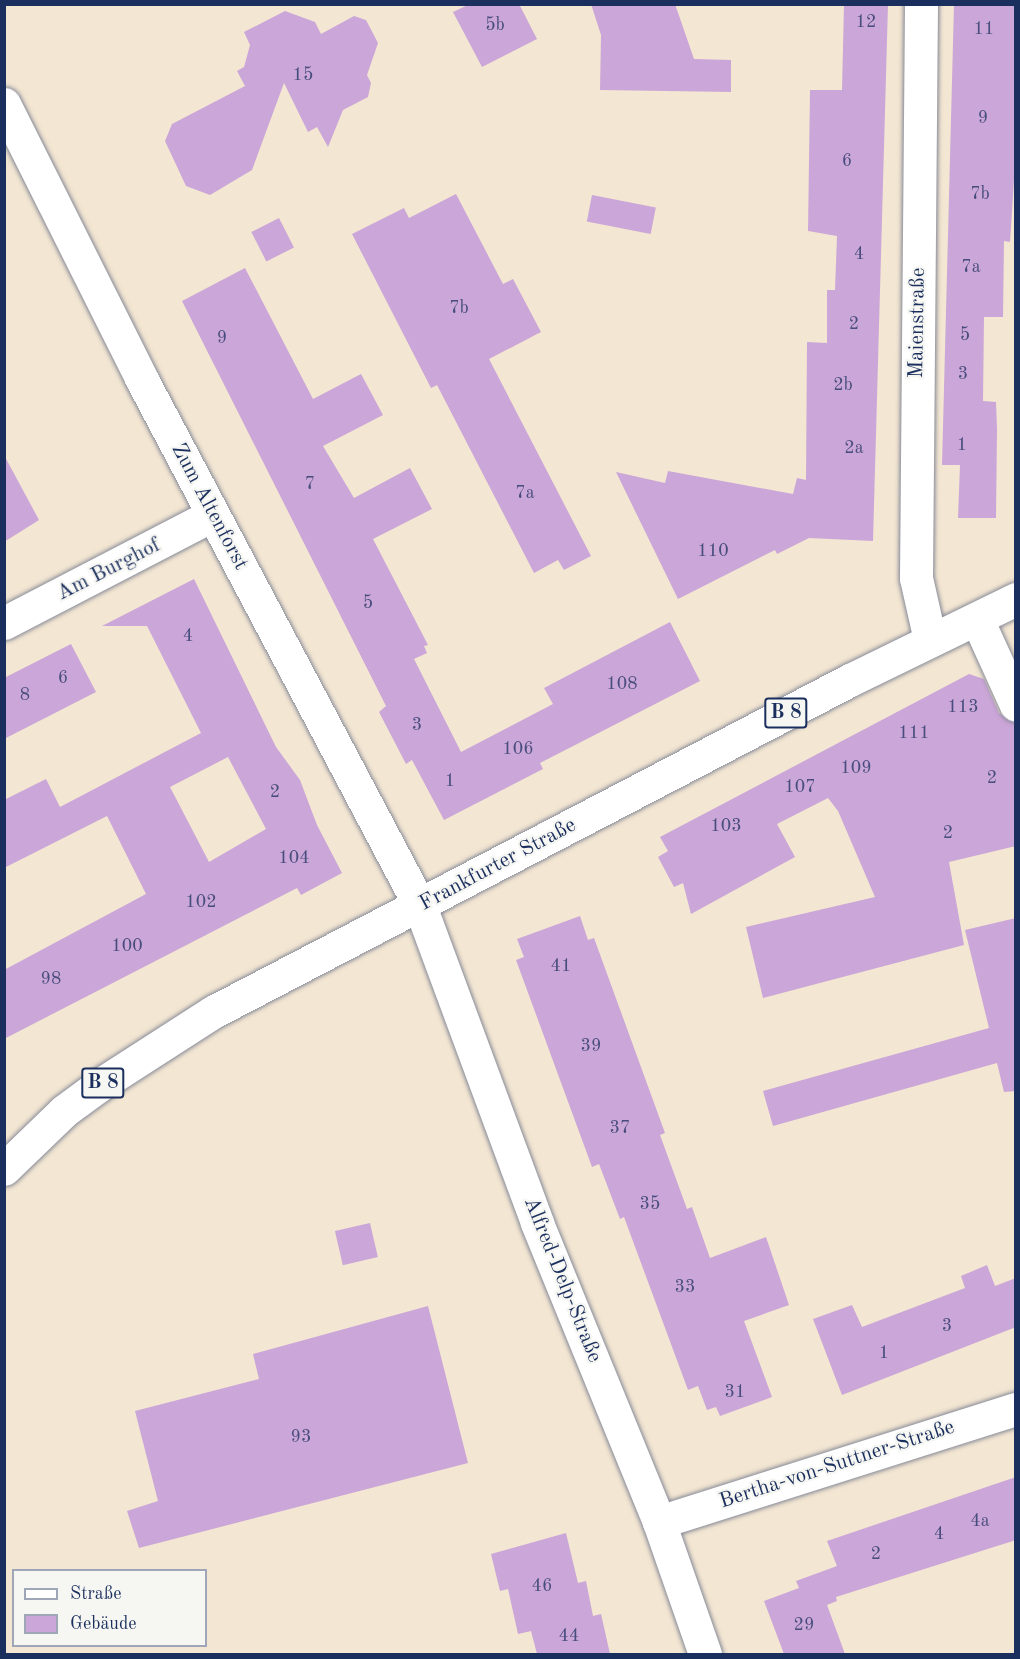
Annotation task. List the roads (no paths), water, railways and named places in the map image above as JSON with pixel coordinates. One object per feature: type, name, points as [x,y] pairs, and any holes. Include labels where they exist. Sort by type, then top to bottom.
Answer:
[{"type":"street","name":"Maienstraße","points":[[921,4],[916,578],[930,640]]},
{"type":"street","name":"Zum Altenforst","points":[[4,104],[212,515],[420,906]]},
{"type":"street","name":"Am Burghof","points":[[4,623],[212,515]]},
{"type":"street","name":"Frankfurter Straße","points":[[4,1169],[64,1112],[142,1054],[213,1012],[930,640],[1016,599]]},
{"type":"street","points":[[977,619],[1016,705]]},
{"type":"street","name":"Alfred-Delp-Straße","points":[[420,906],[537,1223],[659,1522],[705,1654]]},
{"type":"street","name":"Bertha-von-Suttner-Straße","points":[[659,1522],[1016,1409]]}]
